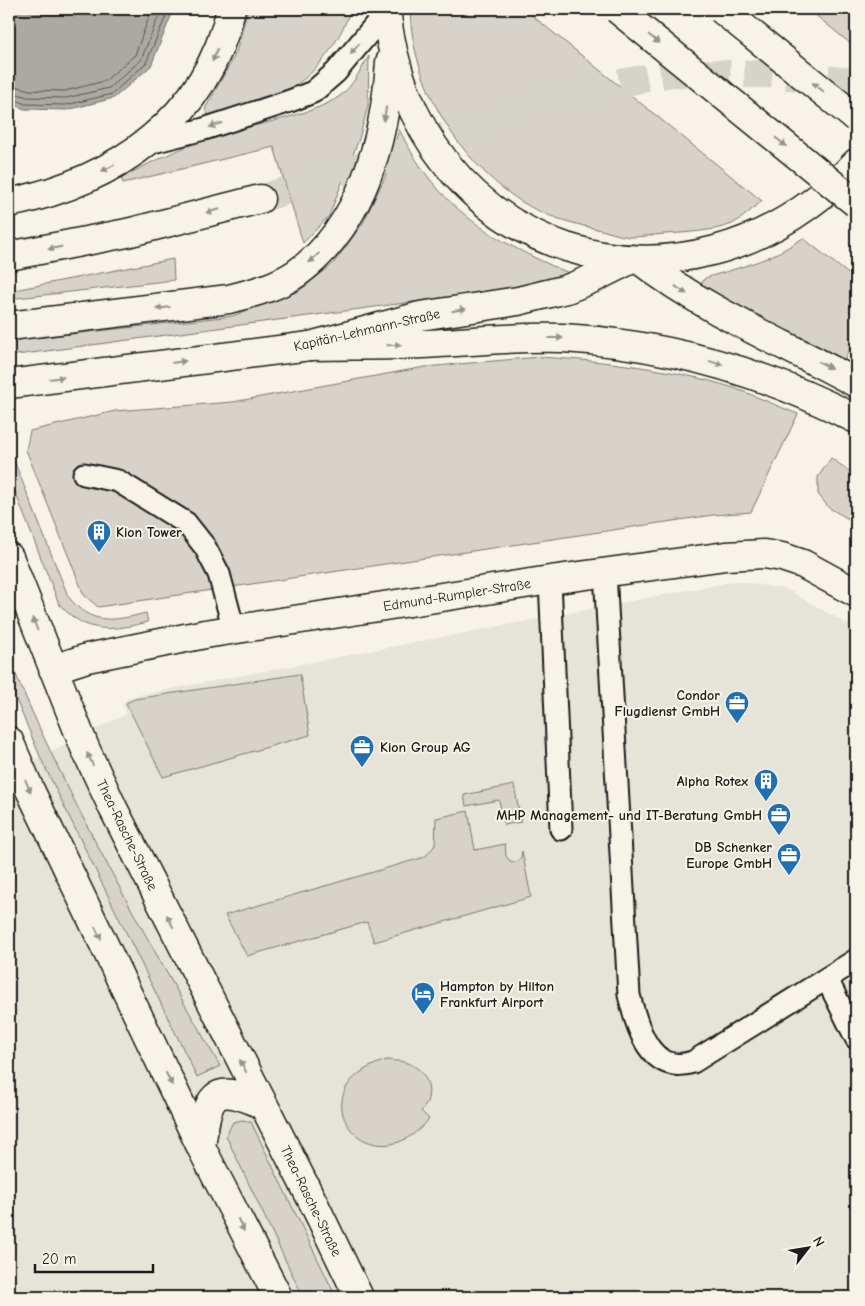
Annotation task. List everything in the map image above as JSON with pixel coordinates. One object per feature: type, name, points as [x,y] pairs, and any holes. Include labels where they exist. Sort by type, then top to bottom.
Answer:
[{"type":"main road","points":[[9,203],[90,177],[122,162],[149,142],[168,125],[198,86],[212,63],[231,9]]},
{"type":"main road","points":[[616,9],[856,203]]},
{"type":"main road","points":[[721,9],[856,118]]},
{"type":"main road","points":[[386,10],[391,48],[414,114],[444,162],[466,186],[492,208],[517,225],[580,251],[636,260],[687,258],[741,243],[787,220],[818,198],[856,163]]},
{"type":"main road","points":[[9,326],[229,299],[259,292],[296,274],[338,233],[366,179],[384,120],[391,48]]},
{"type":"main road","points":[[9,256],[128,233],[260,199]]},
{"type":"main road","points":[[636,260],[705,305],[798,350],[856,383]]},
{"type":"main road","name":"Kapitän-Lehmann-Straße","points":[[9,384],[310,346],[420,316],[518,301],[567,289],[636,260]]},
{"type":"main road","points":[[310,346],[421,344],[554,338],[617,343],[686,354],[743,371],[825,403],[856,420]]},
{"type":"main road","name":"Edmund-Rumpler-Straße","points":[[53,669],[87,658],[234,630],[550,580],[726,556],[764,554],[782,557],[803,564],[856,593]]},
{"type":"main road","name":"Thea-Rasche-Straße","points":[[9,557],[53,669],[113,808],[315,1206],[359,1297]]},
{"type":"main road","points":[[9,741],[30,790],[201,1147],[278,1297]]},
{"type":"main road","points":[[201,1147],[206,1109],[216,1097],[228,1092],[241,1094],[263,1106]]},
{"type":"lane","points":[[149,142],[204,129],[313,92],[336,72],[386,10]]},
{"type":"lane","points":[[84,474],[118,481],[186,524],[205,547],[219,574],[234,630]]},
{"type":"lane","points":[[605,572],[629,995],[635,1019],[648,1047],[664,1062],[681,1066],[693,1062],[856,960]]},
{"type":"lane","points":[[550,580],[561,829]]},
{"type":"lane","points":[[827,979],[856,1038]]},
{"type":"shaded area","points":[[248,9],[351,9],[340,35],[324,59],[304,79],[280,94],[209,116],[205,109],[236,53]]},
{"type":"shaded area","points":[[410,9],[524,9],[762,201],[740,219],[725,226],[699,231],[634,237],[622,236],[568,222],[530,207],[499,185],[478,165],[459,143],[443,119],[429,93],[419,65]]},
{"type":"shaded area","points":[[808,9],[856,9],[856,48]]},
{"type":"shaded area","points":[[369,56],[368,106],[359,139],[329,216],[303,243],[274,147],[123,183],[121,178],[191,145],[215,136],[297,115],[328,103],[340,96],[349,87]]},
{"type":"shaded area","points":[[399,129],[414,157],[449,201],[491,234],[541,261],[569,273],[571,277],[514,291],[442,298],[9,356],[9,341],[232,316],[299,291],[333,264],[363,223],[385,177]]},
{"type":"shaded area","points":[[803,238],[856,280],[856,350],[850,347],[844,361],[708,294],[700,286],[705,278],[767,258]]},
{"type":"shaded area","points":[[173,259],[174,280],[9,299],[9,291]]},
{"type":"shaded area","points":[[539,357],[613,363],[686,375],[734,388],[798,414],[751,512],[713,515],[98,607],[84,595],[26,450],[30,431],[115,411],[233,402],[425,367]]},
{"type":"shaded area","points":[[11,453],[68,596],[76,606],[94,617],[103,619],[123,618],[146,613],[148,622],[111,628],[90,626],[69,614],[59,604],[10,479],[9,457]]},
{"type":"shaded area","points":[[831,458],[856,476],[856,523],[829,508],[818,494],[818,477]]},
{"type":"shaded area","points":[[736,581],[786,589],[856,629],[856,1297],[9,1297],[9,772],[126,714],[123,704],[128,698],[134,696]]},
{"type":"shaded area","points":[[9,658],[81,815],[135,916],[220,1066],[197,1077],[42,761],[9,683]]},
{"type":"shaded area","points":[[300,674],[310,735],[163,777],[126,703],[135,699]]},
{"type":"shaded area","points":[[514,785],[521,822],[504,825],[499,800],[466,806],[464,795]]},
{"type":"shaded area","points":[[468,811],[475,850],[505,844],[506,856],[510,861],[516,862],[521,858],[522,851],[531,897],[374,942],[367,922],[247,956],[225,915],[425,857],[435,845],[436,818]]},
{"type":"shaded area","points":[[387,1060],[411,1064],[424,1075],[429,1094],[428,1100],[421,1111],[429,1119],[406,1139],[384,1145],[364,1140],[350,1128],[342,1111],[344,1092],[359,1074]]},
{"type":"shaded area","points":[[243,1120],[251,1122],[336,1297],[303,1297],[226,1136],[233,1122]]},
{"type":"water","points":[[9,9],[170,9],[171,16],[151,66],[114,98],[67,110],[24,109],[9,102]]},
{"type":"tunnel","points":[[260,199],[384,159],[475,125],[567,94],[671,73],[766,74],[856,82]]},
{"type":"place","name":"Kion Tower","points":[[99,553]]},
{"type":"place","name":"Condor Flugdienst GmbH","points":[[737,724]]},
{"type":"place","name":"Kion Group AG","points":[[362,768]]},
{"type":"place","name":"Alpha Rotex","points":[[766,802]]},
{"type":"place","name":"MHP Management- und IT-Beratung GmbH","points":[[779,836]]},
{"type":"place","name":"DB Schenker Europe GmbH","points":[[789,876]]},
{"type":"place","name":"Hampton by Hilton Frankfurt Airport","points":[[423,1015]]}]
